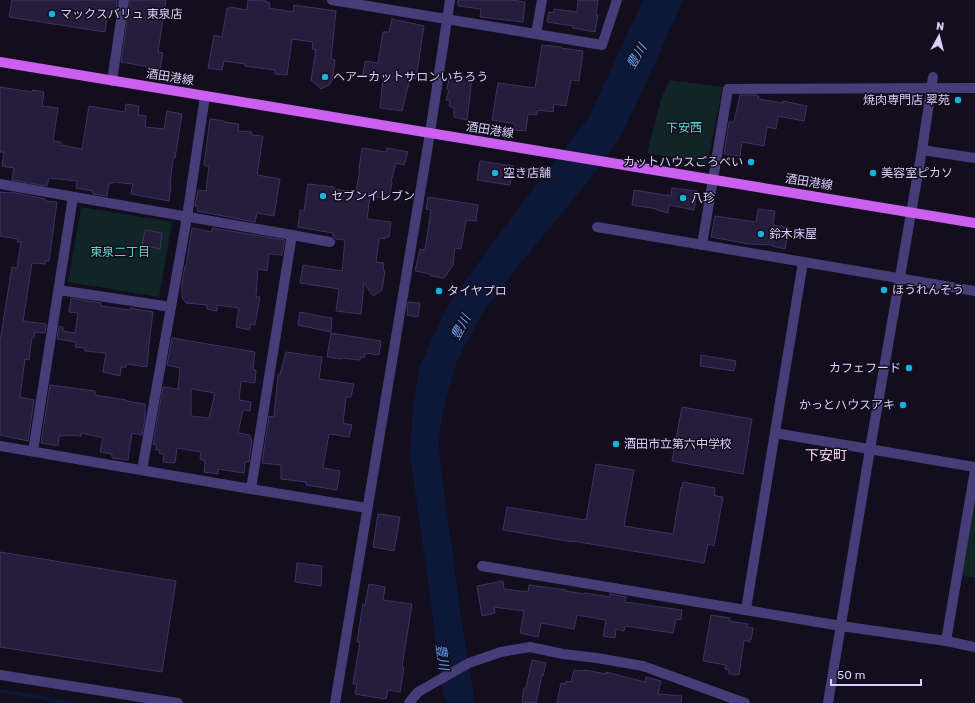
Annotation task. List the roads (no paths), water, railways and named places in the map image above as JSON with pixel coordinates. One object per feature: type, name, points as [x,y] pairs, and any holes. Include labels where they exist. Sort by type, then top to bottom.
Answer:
[{"type":"main road","name":"酒田港線","points":[[0,62],[975,222]]},
{"type":"street","points":[[112,81],[124,0]]},
{"type":"street","points":[[332,0],[353,2],[602,44],[617,0]]},
{"type":"street","points":[[335,703],[430,133],[450,0]]},
{"type":"street","points":[[536,34],[542,0]]},
{"type":"street","points":[[702,244],[728,89],[933,82],[975,88]]},
{"type":"street","points":[[828,703],[933,82]]},
{"type":"street","points":[[142,470],[187,217],[206,96]]},
{"type":"street","points":[[922,150],[975,158]]},
{"type":"street","points":[[0,184],[330,242]]},
{"type":"street","points":[[33,451],[73,197]]},
{"type":"street","points":[[597,227],[975,291]]},
{"type":"street","points":[[251,489],[292,235]]},
{"type":"street","points":[[746,609],[803,262]]},
{"type":"street","points":[[59,290],[171,307]]},
{"type":"street","points":[[775,433],[975,468],[946,641]]},
{"type":"street","points":[[0,446],[367,508]]},
{"type":"street","points":[[482,566],[841,626],[946,641],[975,647]]},
{"type":"street","points":[[409,703],[418,692],[470,663],[501,652],[530,647],[563,654],[643,666],[745,703]]},
{"type":"street","points":[[0,675],[178,703]]},
{"type":"water","name":"豊川","points":[[643,0],[683,0],[619,140],[587,183],[520,264],[482,314],[457,361],[443,411],[439,439],[440,461],[463,630],[475,703],[447,703],[443,693],[410,456],[413,408],[420,365],[448,305],[515,212],[589,117]]},
{"type":"waterway","points":[[0,691],[72,703]]},
{"type":"place","name":"マックスバリュ 東泉店","points":[[52,14]]},
{"type":"place","name":"ヘアーカットサロンいちろう","points":[[325,77]]},
{"type":"place","name":"焼肉専門店 翠苑","points":[[958,100]]},
{"type":"place","name":"カットハウスごろべい","points":[[751,162]]},
{"type":"place","name":"空き店舗","points":[[495,173]]},
{"type":"place","name":"美容室ピカソ","points":[[873,173]]},
{"type":"place","name":"セブンイレブン","points":[[323,196]]},
{"type":"place","name":"八珍","points":[[683,198]]},
{"type":"place","name":"鈴木床屋","points":[[761,234]]},
{"type":"place","name":"ほうれんそう","points":[[884,290]]},
{"type":"place","name":"タイヤプロ","points":[[439,291]]},
{"type":"place","name":"カフェフード","points":[[909,368]]},
{"type":"place","name":"かっとハウスアキ","points":[[903,405]]},
{"type":"place","name":"酒田市立第六中学校","points":[[616,444]]},
{"type":"district","name":"下安町","points":[[826,455]]},
{"type":"park label","name":"下安西","points":[[684,128]]},
{"type":"park label","name":"東泉二丁目","points":[[120,252]]}]
